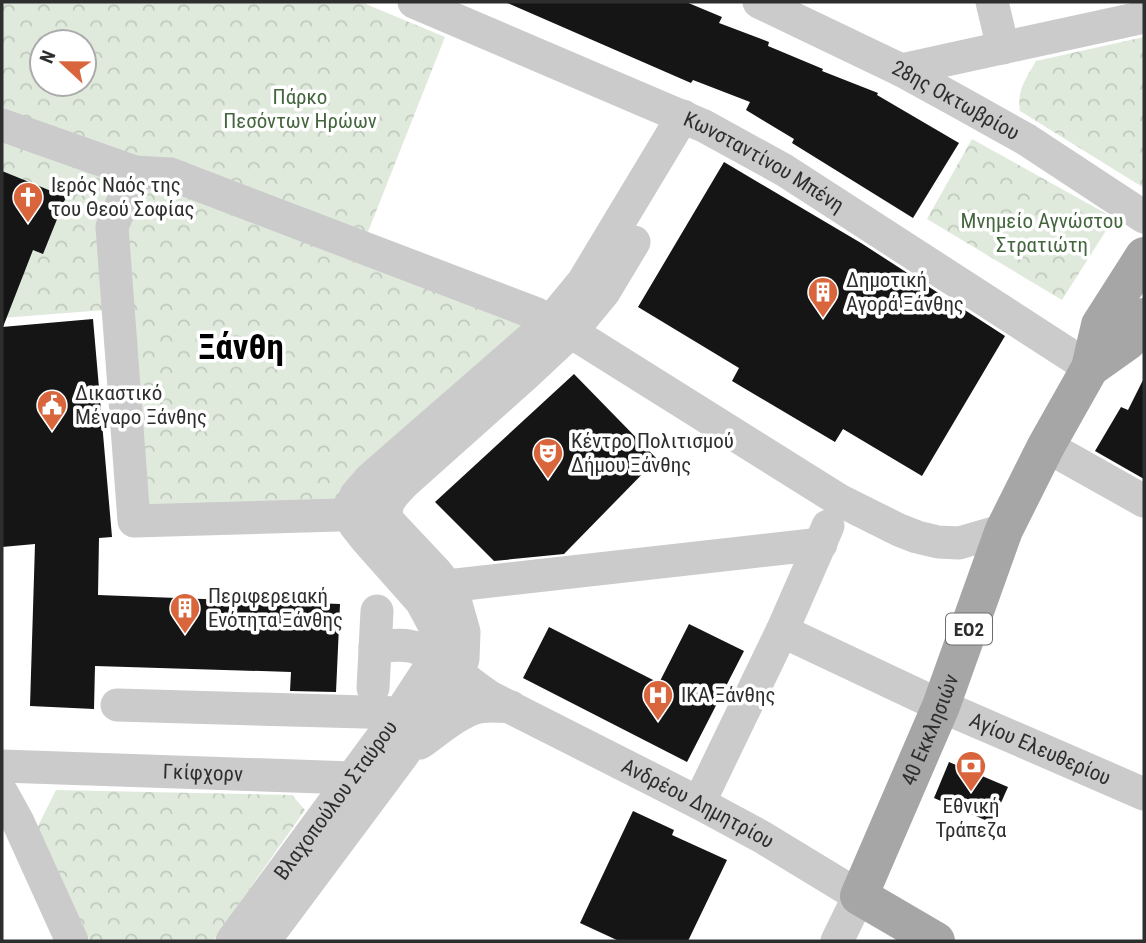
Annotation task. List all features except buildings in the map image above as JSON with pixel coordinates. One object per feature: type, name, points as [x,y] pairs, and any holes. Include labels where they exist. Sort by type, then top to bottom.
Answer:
[{"type":"main road","name":"40 Εκκλησιών","points":[[859,895],[941,706],[1004,530],[1046,446],[1090,368],[1100,325],[1144,256]]},
{"type":"main road","name":"40 Εκκλησιών","points":[[1090,368],[1128,341],[1144,317]]},
{"type":"main road","name":"Ανδρέου Δημητρίου","points":[[859,895],[936,941]]},
{"type":"street","name":"Κωνσταντίνου Μπένη","points":[[414,2],[693,121],[784,170],[1090,368]]},
{"type":"street","name":"28ης Οκτωβρίου","points":[[759,2],[901,70],[1027,140],[1144,217]]},
{"type":"street","points":[[992,2],[1003,48]]},
{"type":"street","points":[[901,70],[1003,48],[1104,13],[1144,17]]},
{"type":"street","points":[[561,327],[370,479],[352,503],[350,514],[355,525],[428,611],[447,666],[463,659],[464,632],[455,600],[447,586],[390,523],[386,513],[387,503],[404,483],[525,375],[561,327],[583,282],[693,121]]},
{"type":"street","points":[[2,125],[135,172],[170,174],[526,310],[561,327],[839,500],[899,530],[938,542],[959,543],[1004,530]]},
{"type":"street","points":[[135,172],[112,227],[134,521],[386,513]]},
{"type":"street","points":[[1046,446],[1144,501]]},
{"type":"street","points":[[699,803],[782,631],[839,500]]},
{"type":"street","points":[[447,586],[821,544]]},
{"type":"street","points":[[373,688],[377,611]]},
{"type":"street","name":"Αγίου Ελευθερίου","points":[[782,631],[941,706],[1144,794]]},
{"type":"street","name":"Ανδρέου Δημητρίου","points":[[375,647],[408,645],[447,666],[474,687],[762,837],[859,895]]},
{"type":"street","name":"Βλαχοπούλου Σταύρου","points":[[232,941],[400,713],[447,666]]},
{"type":"street","name":"Βλαχοπούλου Σταύρου","points":[[264,941],[402,756],[447,666]]},
{"type":"street","points":[[117,705],[400,713]]},
{"type":"street","points":[[402,756],[457,716],[473,708],[511,707]]},
{"type":"street","name":"Γκίφχορν","points":[[2,766],[353,778],[402,756]]},
{"type":"street","points":[[2,793],[72,941]]},
{"type":"street","name":"40 Εκκλησιών","points":[[836,941],[859,895]]},
{"type":"green space","name":"Πάρκο Πεσόντων Ηρώων","points":[[2,2],[361,2],[445,37],[362,247],[550,322],[351,506],[134,521],[118,309],[2,318]]},
{"type":"green space","points":[[1144,37],[1144,188],[1020,111],[1019,103],[1023,84],[1036,61]]},
{"type":"green space","name":"Μνημείο Αγνώστου Στρατιώτη","points":[[972,139],[1114,218],[1062,300],[927,219]]},
{"type":"green space","points":[[56,790],[292,795],[305,810],[213,941],[90,941],[35,832]]},
{"type":"place","name":"Ιερός Ναός της του Θεού Σοφίας","points":[[28,224]]},
{"type":"place","name":"Δημοτική Αγορά Ξάνθης","points":[[823,319]]},
{"type":"place","name":"Δικαστικό Μέγαρο Ξάνθης","points":[[52,432]]},
{"type":"place","name":"Κέντρο Πολιτισμού Δήμου Ξάνθης","points":[[548,480]]},
{"type":"place","name":"Περιφερειακή Ενότητα Ξάνθης","points":[[185,635]]},
{"type":"place","name":"ΙΚΑ Ξάνθης","points":[[658,722]]},
{"type":"place","name":"Εθνική Τράπεζα","points":[[971,793]]},
{"type":"district","name":"Ξάνθη","points":[[241,347]]}]
